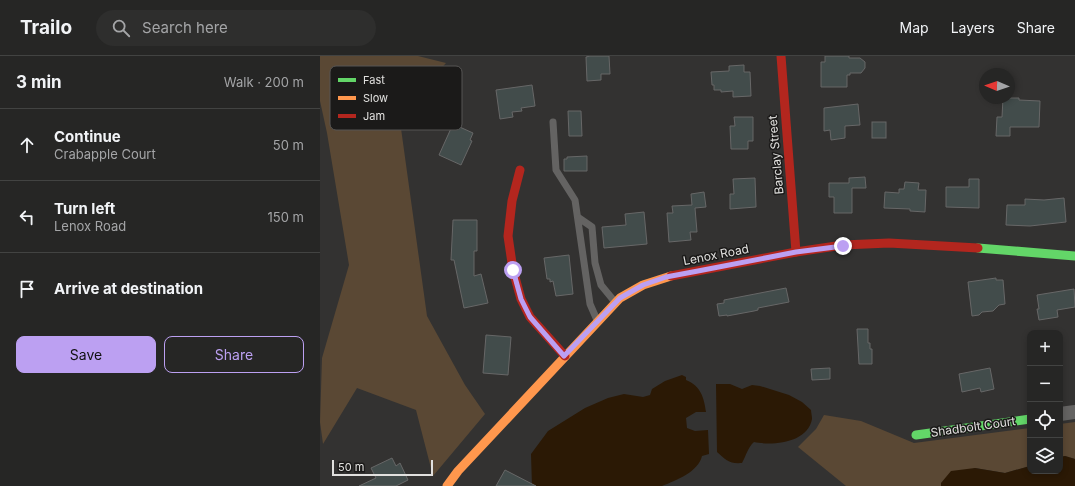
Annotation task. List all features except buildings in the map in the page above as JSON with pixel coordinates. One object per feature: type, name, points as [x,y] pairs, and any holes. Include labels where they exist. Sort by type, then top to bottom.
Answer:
[{"type":"street","name":"Barclay Street","points":[[781,56],[796,252]]},
{"type":"street","points":[[520,170],[512,201],[508,236],[513,270],[521,299],[530,317],[564,356]]},
{"type":"street","name":"Lenox Road","points":[[447,486],[564,356],[620,298],[643,285],[666,277],[796,252],[843,246],[889,243],[993,249],[1075,256]]},
{"type":"street","points":[[1063,414],[1075,412]]},
{"type":"street","name":"Shadbolt Court","points":[[916,435],[1027,419]]},
{"type":"lane","points":[[553,122],[556,170],[575,200],[590,304],[598,322]]},
{"type":"lane","points":[[578,218],[592,227],[595,262],[601,285],[616,303]]},
{"type":"lane","points":[[585,272],[595,262]]},
{"type":"shaded area","points":[[320,56],[418,56],[446,63],[443,66],[330,66],[330,130],[401,130],[427,316],[465,385],[485,414],[433,476],[416,410],[357,388],[323,444],[320,422],[322,358],[349,265],[327,133],[320,101]]},
{"type":"shaded area","points":[[682,375],[686,377],[686,380],[695,386],[701,393],[706,412],[696,412],[686,418],[687,428],[695,431],[708,430],[709,454],[702,456],[700,462],[692,471],[662,486],[532,486],[531,454],[548,431],[585,408],[608,398],[624,394],[643,397],[650,395],[652,389],[665,381]]},
{"type":"shaded area","points":[[716,384],[730,384],[742,389],[752,385],[760,386],[789,395],[802,402],[811,410],[812,419],[809,427],[797,438],[788,441],[779,443],[754,442],[742,463],[728,461],[717,452]]},
{"type":"shaded area","points":[[824,415],[861,421],[914,443],[1027,428],[1027,467],[1005,473],[975,468],[941,483],[941,486],[846,486],[798,447],[816,429]]},
{"type":"shaded area","points":[[1075,422],[1075,459],[1063,456],[1063,424]]},
{"type":"shaded area","points":[[1063,456],[1075,459],[1075,486],[941,486],[941,483],[951,471],[975,468],[1005,473],[1027,467],[1027,474],[1063,474]]},
{"type":"traffic: fast","points":[[978,248],[1075,256]]},
{"type":"traffic: fast","points":[[916,435],[1027,419]]},
{"type":"traffic: slow","points":[[447,486],[458,471],[620,298],[643,285],[671,276]]},
{"type":"traffic: jam","points":[[781,56],[796,252]]},
{"type":"traffic: jam","points":[[520,170],[512,201],[508,236],[513,270],[521,299],[530,317],[565,356]]},
{"type":"traffic: jam","points":[[671,276],[796,252],[843,245],[889,243],[978,248]]},
{"type":"route","points":[[513,270],[521,299],[530,317],[564,356],[620,298],[643,285],[666,277],[796,252],[843,246]]}]
